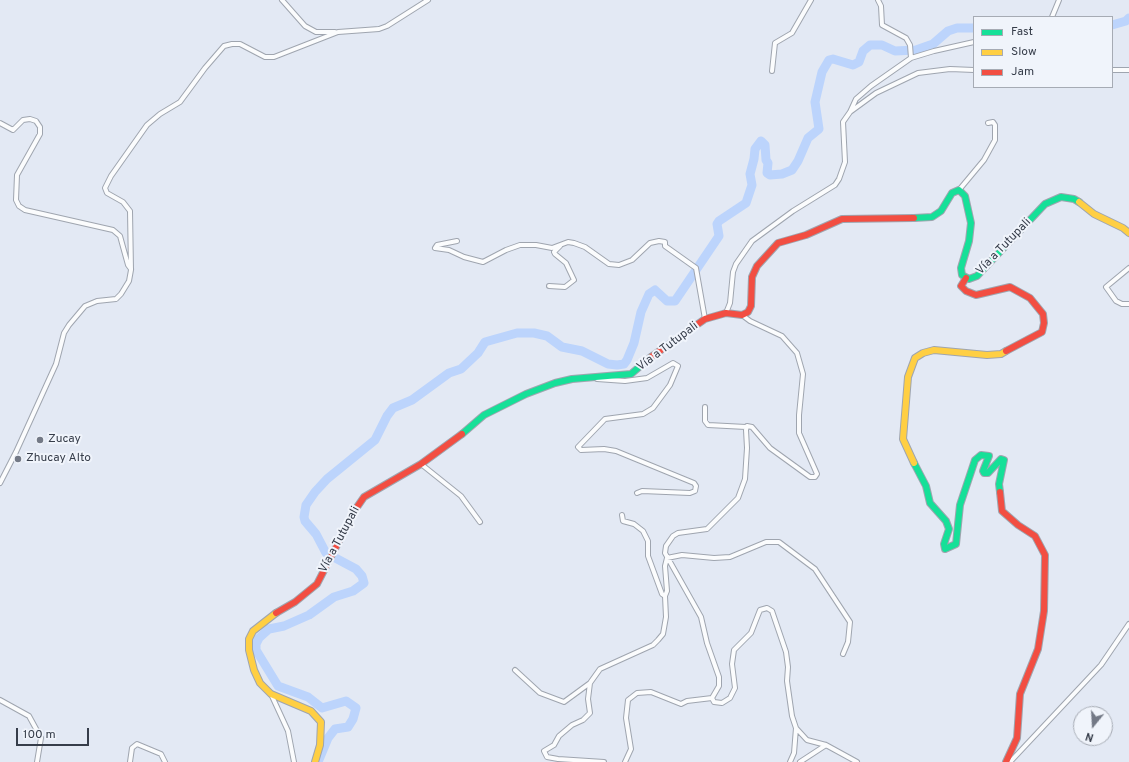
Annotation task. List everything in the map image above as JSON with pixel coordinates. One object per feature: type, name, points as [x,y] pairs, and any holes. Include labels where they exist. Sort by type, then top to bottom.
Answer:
[{"type":"street","points":[[282,0],[305,26],[316,32],[379,29],[387,26],[428,0]]},
{"type":"street","points":[[772,71],[775,43],[792,33],[811,0]]},
{"type":"street","points":[[878,0],[882,25],[904,37],[910,45],[911,56]]},
{"type":"street","points":[[1052,16],[1059,0]]},
{"type":"street","points":[[0,483],[16,452],[56,364],[64,334],[69,325],[85,306],[97,301],[116,298],[122,294],[129,282],[131,270],[130,211],[123,202],[107,193],[105,188],[111,176],[147,125],[160,114],[180,102],[205,68],[224,46],[240,44],[265,57],[274,57],[338,32]]},
{"type":"street","points":[[726,313],[730,303],[733,272],[736,264],[752,241],[793,211],[835,185],[840,179],[844,162],[843,122],[856,99],[911,56],[973,42]]},
{"type":"street","points":[[850,112],[876,93],[918,73],[950,69],[973,70]]},
{"type":"street","points":[[1113,70],[1129,70]]},
{"type":"street","points":[[0,123],[13,130],[23,120],[30,119],[36,121],[40,127],[40,134],[17,175],[16,200],[19,206],[25,210],[113,230],[120,236],[128,265],[131,270]]},
{"type":"street","points":[[705,406],[705,421],[708,425],[752,427],[770,448],[810,477],[816,476],[816,468],[800,433],[799,415],[803,374],[797,353],[782,336],[750,321],[742,315],[748,312],[751,306],[751,285],[757,266],[778,243],[806,235],[837,221],[850,218],[932,217],[941,211],[952,193],[959,190],[984,160],[995,140],[995,124],[992,122],[988,123]]},
{"type":"street","name":"Vía a Tutupali","points":[[959,190],[965,196],[970,223],[969,241],[961,268],[962,276],[966,278],[971,279],[977,276],[1045,204],[1061,196],[1074,199],[1094,214],[1129,233]]},
{"type":"street","points":[[457,241],[437,245],[435,248],[449,250],[480,262],[489,260],[506,250],[520,245],[536,245],[552,248],[568,242],[578,243],[589,249],[608,264],[619,265],[632,260],[650,243],[662,241],[665,242],[665,246],[694,266],[697,271],[705,319]]},
{"type":"street","points":[[549,286],[565,286],[574,280],[566,263],[554,252],[562,244]]},
{"type":"street","points":[[1129,268],[1106,287],[1116,301],[1122,304],[1129,304]]},
{"type":"street","points":[[966,278],[961,286],[966,291],[976,295],[1010,287],[1030,298],[1043,314],[1044,323],[1042,332],[1001,354],[987,355],[934,350],[923,353],[915,358],[908,377],[904,410],[903,439],[906,448],[926,486],[930,503],[948,525],[949,529],[944,544],[945,549],[956,544],[960,506],[975,460],[981,455],[986,455],[989,456],[983,471],[984,473],[988,473],[1001,460],[1004,460],[1004,466],[999,484],[1002,511],[1018,525],[1035,536],[1045,555],[1044,611],[1038,649],[1020,694],[1018,738],[1006,762]]},
{"type":"street","name":"Vía a Tutupali","points":[[315,762],[322,733],[321,722],[318,716],[294,703],[271,694],[260,683],[254,670],[249,645],[253,631],[262,622],[312,590],[317,584],[355,510],[364,497],[421,464],[452,443],[484,415],[494,410],[554,383],[593,377],[631,374],[639,369],[650,358],[705,319],[726,313],[742,315]]},
{"type":"street","points":[[593,377],[625,381],[647,378],[673,363],[678,366],[670,385],[653,408],[643,414],[605,419],[578,447],[581,450],[604,448],[616,451],[694,483],[696,486],[695,491],[690,493],[642,491],[637,493]]},
{"type":"street","points":[[515,670],[540,692],[564,702],[590,683],[600,669],[653,644],[658,640],[663,634],[666,617],[666,546],[673,536],[678,533],[707,529],[740,494],[746,472],[746,427]]},
{"type":"street","points":[[421,464],[462,496],[480,522]]},
{"type":"street","points":[[622,515],[623,521],[634,524],[643,531],[648,541],[648,556],[662,594],[665,596]]},
{"type":"street","points":[[667,558],[682,554],[714,558],[730,557],[766,542],[778,542],[815,569],[850,622],[848,642],[843,654]]},
{"type":"street","points":[[667,558],[699,610],[707,643],[719,677],[719,686],[712,698]]},
{"type":"street","points":[[712,698],[714,702],[718,703],[730,698],[735,688],[732,664],[734,650],[751,633],[760,610],[763,607],[772,611],[786,652],[787,681],[792,716],[796,728],[794,753],[790,762]]},
{"type":"street","points":[[1010,762],[1101,665],[1129,624]]},
{"type":"street","points":[[590,683],[588,699],[590,713],[583,720],[572,725],[559,736],[554,745],[544,752],[548,757],[558,759],[604,762]]},
{"type":"street","points":[[625,762],[631,749],[626,718],[628,700],[637,693],[651,692],[681,704],[699,699],[712,698]]},
{"type":"street","points":[[271,694],[288,731],[294,762]]},
{"type":"street","points":[[0,700],[23,711],[32,721],[41,738],[37,762]]},
{"type":"street","points":[[796,728],[807,740],[826,745],[857,762]]},
{"type":"street","points":[[130,762],[132,748],[137,744],[161,754],[165,762]]},
{"type":"street","points":[[800,762],[826,745]]},
{"type":"street","points":[[1016,757],[1016,762]]},
{"type":"waterway","points":[[1113,25],[1126,21],[1129,18]]},
{"type":"waterway","points":[[318,762],[328,738],[335,729],[348,727],[353,719],[356,708],[346,701],[322,708],[308,697],[278,686],[256,650],[256,644],[259,638],[269,629],[284,626],[309,615],[334,597],[353,591],[364,583],[362,576],[356,569],[326,553],[316,534],[305,521],[304,517],[306,505],[315,492],[327,479],[375,440],[387,416],[393,408],[412,400],[449,373],[461,369],[478,353],[485,342],[517,333],[534,333],[547,336],[562,347],[582,351],[608,364],[624,364],[634,343],[641,312],[649,294],[655,290],[667,301],[675,301],[719,236],[717,224],[719,221],[746,203],[752,185],[750,174],[755,149],[761,141],[765,145],[766,160],[768,163],[767,173],[770,175],[782,174],[792,170],[798,161],[808,138],[819,129],[815,102],[822,72],[829,60],[833,59],[853,65],[859,62],[863,51],[870,45],[882,45],[895,51],[916,50],[933,44],[948,31],[957,28],[973,28]]},
{"type":"traffic: fast","points":[[914,218],[932,217],[941,211],[952,193],[959,190],[965,196],[971,223],[969,241],[961,268],[962,275],[969,279],[977,276],[1045,204],[1061,197],[1074,199],[1079,202]]},
{"type":"traffic: fast","points":[[462,434],[484,415],[526,394],[555,383],[572,379],[631,374],[651,357]]},
{"type":"traffic: fast","points":[[914,463],[926,486],[930,503],[946,521],[949,529],[944,544],[945,549],[956,544],[960,505],[975,460],[981,455],[989,456],[983,471],[984,473],[988,473],[1001,459],[1004,460],[999,484],[1000,492]]},
{"type":"traffic: slow","points":[[1079,202],[1094,214],[1123,228],[1129,233]]},
{"type":"traffic: slow","points":[[914,463],[903,439],[908,377],[915,358],[923,353],[934,350],[987,355],[1001,354],[1006,351]]},
{"type":"traffic: slow","points":[[276,613],[253,631],[249,639],[249,650],[254,670],[260,683],[271,694],[311,711],[321,722],[320,745],[315,762]]},
{"type":"traffic: jam","points":[[651,357],[705,319],[726,313],[742,315],[748,312],[751,306],[752,277],[757,266],[778,243],[806,235],[842,219],[914,218]]},
{"type":"traffic: jam","points":[[966,278],[961,286],[966,291],[976,295],[1010,287],[1030,298],[1043,314],[1044,323],[1042,332],[1006,351]]},
{"type":"traffic: jam","points":[[276,613],[295,602],[317,584],[355,510],[364,497],[421,464],[462,434]]},
{"type":"traffic: jam","points":[[1000,492],[1002,511],[1018,525],[1035,536],[1045,555],[1044,611],[1038,649],[1020,694],[1017,738],[1006,762]]},
{"type":"place","name":"Zucay","points":[[40,440]]},
{"type":"place","name":"Zhucay Alto","points":[[18,459]]}]
